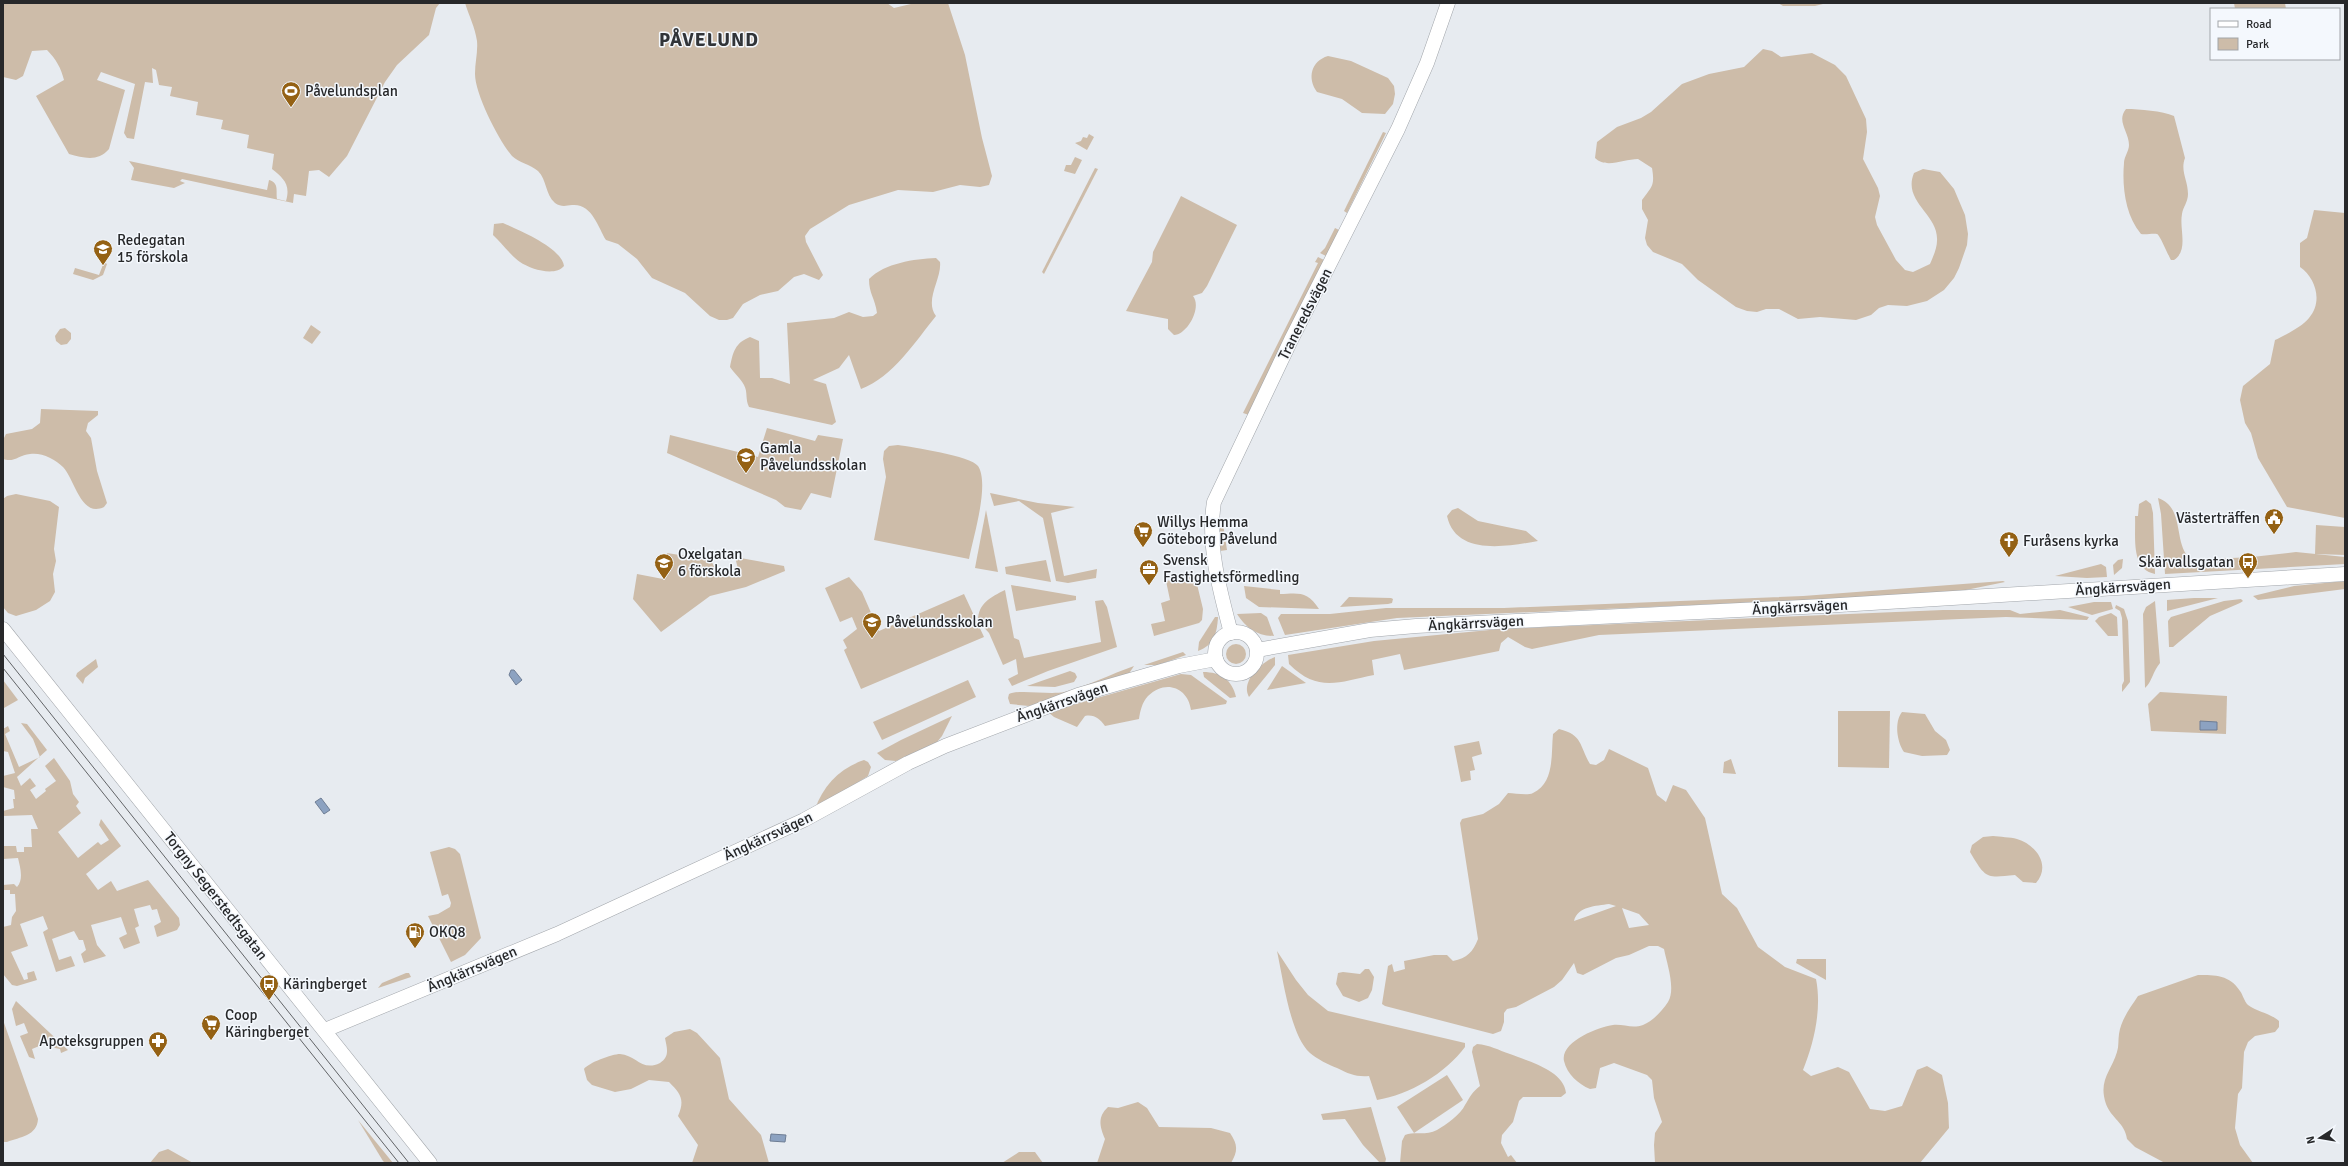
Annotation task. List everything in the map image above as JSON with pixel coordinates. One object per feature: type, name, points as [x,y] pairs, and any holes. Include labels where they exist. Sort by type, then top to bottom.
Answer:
[{"type":"street","name":"Traneredsvägen","points":[[1231,633],[1214,556],[1212,526],[1214,502],[1291,340],[1395,135],[1427,63],[1448,3]]},
{"type":"street","name":"Ängkärrsvägen","points":[[1257,650],[1370,630],[1416,626],[1830,606],[2345,574]]},
{"type":"street","name":"Torgny Segerstedtsgatan","points":[[3,629],[430,1163]]},
{"type":"street","points":[[1231,633],[1244,634],[1254,644],[1257,650],[1252,667],[1242,673],[1226,672],[1216,659],[1216,646],[1224,636],[1231,633]]},
{"type":"street","name":"Ängkärrsvägen","points":[[325,1030],[438,984],[650,891],[804,820],[908,763],[945,746],[1078,695],[1179,666],[1216,659]]},
{"type":"green space","points":[[3,3],[440,3],[436,8],[429,35],[397,65],[385,82],[347,156],[329,177],[319,170],[309,171],[306,196],[294,194],[293,203],[182,179],[180,181],[185,183],[174,188],[131,180],[134,168],[129,161],[267,190],[269,180],[276,185],[277,199],[286,201],[287,186],[280,175],[272,169],[274,154],[247,148],[249,135],[221,129],[223,120],[196,115],[198,102],[170,96],[172,87],[159,85],[156,70],[152,68],[153,83],[145,82],[134,139],[127,138],[124,133],[135,84],[101,72],[97,80],[125,90],[109,149],[100,156],[90,158],[69,154],[36,96],[64,80],[56,60],[50,53],[47,50],[32,51],[23,76],[16,80],[3,77]]},
{"type":"green space","points":[[465,3],[887,3],[894,8],[915,3],[948,3],[965,55],[982,138],[992,176],[989,185],[980,187],[960,185],[933,192],[898,190],[849,205],[810,229],[805,236],[806,242],[823,275],[819,280],[804,274],[794,277],[778,291],[760,295],[743,304],[733,318],[719,320],[710,316],[685,293],[652,278],[637,259],[618,244],[606,240],[594,217],[585,208],[579,205],[561,206],[555,203],[549,195],[543,179],[538,171],[512,156],[495,129],[483,105],[479,93],[475,74],[477,41]]},
{"type":"green space","points":[[1778,3],[1827,3],[1815,6],[1783,6]]},
{"type":"green space","points":[[2234,3],[2285,3],[2286,8],[2235,8]]},
{"type":"green space","points":[[1763,49],[1772,51],[1781,57],[1812,53],[1835,65],[1846,76],[1866,119],[1867,132],[1863,159],[1878,188],[1880,196],[1875,217],[1877,225],[1896,260],[1905,270],[1913,272],[1930,264],[1937,244],[1936,232],[1933,223],[1913,192],[1912,183],[1914,173],[1923,169],[1940,172],[1954,189],[1965,215],[1968,234],[1967,245],[1954,278],[1944,290],[1927,301],[1907,306],[1888,305],[1879,308],[1871,315],[1856,320],[1820,317],[1798,319],[1779,309],[1766,309],[1757,312],[1747,311],[1736,307],[1698,280],[1682,264],[1653,252],[1647,245],[1645,238],[1648,220],[1642,209],[1642,200],[1652,186],[1652,168],[1638,159],[1615,163],[1604,163],[1599,161],[1595,158],[1597,142],[1617,127],[1641,118],[1651,112],[1682,84],[1709,74],[1744,67]]},
{"type":"green space","points":[[1328,56],[1351,61],[1388,78],[1394,86],[1395,94],[1393,104],[1385,114],[1362,113],[1342,99],[1317,92],[1312,81],[1312,71],[1314,66],[1322,58]]},
{"type":"green space","points":[[2126,109],[2138,109],[2174,116],[2185,158],[2183,167],[2188,194],[2181,220],[2181,251],[2179,256],[2174,260],[2171,260],[2157,234],[2141,234],[2131,218],[2128,209],[2124,191],[2124,161],[2129,145],[2122,118]]},
{"type":"green space","points":[[1383,132],[1386,133],[1347,213],[1344,211]]},
{"type":"green space","points":[[1089,134],[1094,137],[1087,150],[1075,143],[1081,141],[1083,137],[1087,138]]},
{"type":"green space","points":[[1075,157],[1082,160],[1075,174],[1064,171],[1066,165],[1071,165]]},
{"type":"green space","points":[[1095,168],[1098,169],[1044,274],[1042,272]]},
{"type":"green space","points":[[1181,196],[1237,225],[1207,286],[1202,293],[1193,296],[1196,307],[1195,313],[1189,325],[1184,330],[1174,335],[1168,329],[1168,319],[1126,311],[1152,262],[1153,252]]},
{"type":"green space","points":[[2314,210],[2345,213],[2345,518],[2287,507],[2258,458],[2251,433],[2245,423],[2240,400],[2243,386],[2270,364],[2275,340],[2302,325],[2309,318],[2316,305],[2317,298],[2314,284],[2306,272],[2300,267],[2300,243],[2307,238]]},
{"type":"green space","points":[[503,223],[539,240],[548,246],[561,259],[564,266],[555,271],[542,271],[524,265],[493,235],[494,224]]},
{"type":"green space","points":[[1335,228],[1339,230],[1326,256],[1320,253],[1325,248]]},
{"type":"green space","points":[[1318,257],[1324,260],[1249,415],[1243,413],[1318,263],[1315,262]]},
{"type":"green space","points":[[936,258],[940,262],[940,269],[932,303],[936,316],[903,358],[883,376],[861,389],[849,355],[839,368],[813,380],[826,384],[836,422],[832,425],[749,407],[744,385],[730,367],[734,352],[741,342],[750,337],[759,341],[760,378],[772,378],[790,384],[787,323],[834,318],[849,312],[863,317],[873,316],[877,313],[870,289],[869,279],[883,269],[900,263],[918,259]]},
{"type":"green space","points":[[104,262],[107,264],[103,275],[93,280],[73,274],[75,268],[99,275]]},
{"type":"green space","points":[[311,325],[321,332],[312,344],[303,338]]},
{"type":"green space","points":[[65,328],[71,333],[71,339],[67,344],[61,345],[56,341],[55,336],[60,329]]},
{"type":"green space","points":[[41,409],[98,411],[98,415],[88,423],[86,431],[91,438],[97,471],[107,503],[104,507],[96,509],[84,503],[63,467],[48,457],[34,454],[10,460],[3,459],[3,440],[6,434],[32,429],[40,423]]},
{"type":"green space","points":[[767,428],[815,441],[818,435],[843,439],[831,498],[811,493],[801,510],[785,507],[776,500],[667,453],[670,435],[758,457]]},
{"type":"green space","points":[[898,445],[953,455],[973,462],[978,466],[981,474],[982,485],[980,511],[969,559],[874,540],[886,477],[883,459],[884,451],[889,446]]},
{"type":"green space","points":[[990,493],[1038,503],[1075,507],[1051,513],[1064,576],[1097,569],[1096,578],[1068,583],[1056,581],[1043,518],[1019,501],[994,506]]},
{"type":"green space","points":[[16,494],[50,501],[59,507],[54,549],[56,561],[53,574],[55,592],[50,601],[36,610],[16,616],[8,613],[3,607],[3,499],[7,496]]},
{"type":"green space","points":[[2158,498],[2167,503],[2172,510],[2176,518],[2185,553],[2191,560],[2252,557],[2296,552],[2345,557],[2345,564],[2165,574],[2161,514]]},
{"type":"green space","points":[[2146,500],[2151,504],[2153,513],[2155,574],[2147,571],[2141,566],[2136,551],[2135,516],[2138,516],[2139,504]]},
{"type":"green space","points":[[1458,508],[1478,521],[1526,531],[1538,541],[1499,546],[1485,546],[1472,543],[1461,538],[1452,529],[1447,516],[1452,510]]},
{"type":"green space","points":[[986,510],[998,572],[975,568]]},
{"type":"green space","points":[[1220,524],[1223,524],[1227,550],[1220,551]]},
{"type":"green space","points":[[2316,525],[2345,527],[2345,555],[2315,554]]},
{"type":"green space","points":[[667,553],[711,560],[715,569],[739,573],[735,557],[784,566],[785,571],[746,587],[710,596],[661,632],[633,599],[637,574],[663,579]]},
{"type":"green space","points":[[2123,559],[2122,568],[2114,575],[2113,565],[2118,560]]},
{"type":"green space","points":[[1046,560],[1051,582],[1006,574],[1005,567]]},
{"type":"green space","points":[[2101,564],[2106,567],[2107,577],[2087,578],[2055,576]]},
{"type":"green space","points":[[1195,576],[1203,609],[1202,620],[1199,623],[1154,636],[1151,624],[1165,621],[1161,603],[1170,600],[1166,581]]},
{"type":"green space","points":[[849,577],[862,592],[879,631],[964,594],[984,637],[861,689],[844,650],[847,648],[843,640],[857,629],[852,617],[840,622],[825,588]]},
{"type":"green space","points":[[2345,581],[2345,589],[2258,600],[2253,596],[2294,586]]},
{"type":"green space","points":[[2005,582],[1961,591],[1901,596],[1397,618],[1285,635],[1278,618],[1281,614],[1330,614],[1386,608],[1504,608],[1803,596]]},
{"type":"green space","points":[[1011,585],[1076,596],[1076,600],[1016,611]]},
{"type":"green space","points":[[1244,586],[1280,590],[1280,594],[1302,594],[1311,599],[1319,609],[1259,607],[1246,598]]},
{"type":"green space","points":[[1005,590],[1014,638],[1019,640],[1024,658],[1101,642],[1095,601],[1103,600],[1107,607],[1117,647],[1048,671],[1012,686],[1008,679],[1018,674],[1016,659],[1003,665],[989,633],[978,621],[980,610],[986,601]]},
{"type":"green space","points":[[1349,597],[1393,599],[1392,603],[1388,604],[1340,607]]},
{"type":"green space","points":[[2218,598],[2167,611],[2167,600]]},
{"type":"green space","points":[[2241,599],[2243,601],[2240,603],[2210,616],[2173,647],[2169,647],[2168,621],[2171,617],[2224,601]]},
{"type":"green space","points":[[2155,601],[2160,663],[2145,688],[2143,614],[2146,607]]},
{"type":"green space","points":[[2094,602],[2111,602],[2113,609],[2092,615],[2068,607]]},
{"type":"green space","points":[[2116,605],[2124,609],[2128,621],[2130,682],[2122,692],[2122,685],[2124,681],[2122,618],[2120,611],[2115,608]]},
{"type":"green space","points":[[1943,610],[2010,610],[2020,614],[2060,610],[2089,617],[2087,620],[2006,617],[1599,635],[1532,649],[1525,647],[1508,637],[1501,643],[1499,651],[1404,670],[1400,654],[1372,660],[1374,675],[1329,683],[1310,679],[1300,673],[1289,664],[1288,655],[1374,641],[1500,629]]},
{"type":"green space","points":[[1261,613],[1267,617],[1274,636],[1257,633],[1248,627],[1237,614]]},
{"type":"green space","points":[[2111,613],[2117,617],[2118,636],[2108,636],[2095,621],[2099,617]]},
{"type":"green space","points":[[1215,617],[1218,617],[1214,638],[1208,645],[1198,651],[1199,642]]},
{"type":"green space","points":[[1236,644],[1243,647],[1246,654],[1243,661],[1236,664],[1229,661],[1226,654],[1229,647]]},
{"type":"green space","points":[[1183,652],[1186,655],[1158,665],[1144,665]]},
{"type":"green space","points":[[1275,657],[1275,665],[1249,697],[1247,685],[1250,679],[1264,663]]},
{"type":"green space","points":[[96,659],[98,667],[85,678],[83,684],[76,676],[77,673]]},
{"type":"green space","points":[[1134,666],[1128,675],[1029,706],[1010,704],[1008,698],[1009,694],[1020,692],[1064,692],[1082,687]]},
{"type":"green space","points":[[1282,666],[1306,683],[1267,690]]},
{"type":"green space","points":[[1070,671],[1075,673],[1077,677],[1074,682],[1055,687],[1027,686]]},
{"type":"green space","points":[[1203,672],[1220,675],[1225,678],[1232,686],[1236,697],[1230,698],[1204,677]]},
{"type":"green space","points":[[1181,674],[1191,675],[1227,701],[1226,704],[1191,710],[1189,702],[1181,691],[1168,687],[1155,691],[1146,698],[1139,719],[1105,726],[1096,718],[1085,716],[1077,727],[1054,717],[1048,712]]},
{"type":"green space","points":[[3,680],[18,700],[4,708],[3,707]]},
{"type":"green space","points":[[968,680],[976,697],[882,740],[873,722]]},
{"type":"green space","points":[[2160,692],[2227,696],[2226,734],[2151,731],[2148,704]]},
{"type":"green space","points":[[1838,711],[1890,711],[1889,768],[1838,767]]},
{"type":"green space","points":[[1902,712],[1925,714],[1935,731],[1946,740],[1950,750],[1947,755],[1922,756],[1904,752],[1897,732],[1898,721]]},
{"type":"green space","points":[[952,716],[942,736],[937,742],[896,761],[885,760],[877,753],[901,740]]},
{"type":"green space","points":[[21,723],[27,724],[47,750],[40,756],[33,739]]},
{"type":"green space","points":[[8,726],[10,731],[5,734],[19,767],[38,758],[17,777],[21,786],[30,778],[36,786],[30,790],[36,799],[46,791],[45,789],[56,781],[45,766],[54,758],[70,781],[73,794],[79,802],[76,806],[81,813],[58,832],[78,858],[98,842],[101,845],[109,840],[99,825],[101,819],[121,846],[86,874],[98,890],[111,881],[117,891],[148,880],[179,918],[180,925],[177,930],[157,937],[154,926],[161,922],[157,909],[152,910],[150,905],[134,909],[139,926],[135,928],[140,943],[124,949],[119,938],[127,934],[121,917],[91,925],[97,945],[106,956],[84,963],[81,954],[86,950],[83,940],[79,940],[74,931],[52,939],[59,960],[71,956],[75,966],[56,972],[43,932],[48,929],[43,916],[20,924],[28,946],[11,952],[24,980],[28,979],[27,973],[34,971],[37,980],[17,986],[12,985],[3,974],[3,927],[11,925],[12,917],[16,911],[15,894],[10,894],[10,890],[3,890],[3,885],[14,884],[17,887],[21,873],[18,858],[3,859],[3,846],[16,846],[17,852],[24,852],[24,847],[32,847],[31,829],[38,829],[32,815],[3,816],[3,811],[14,808],[13,799],[15,799],[14,790],[3,787],[3,776],[15,773],[8,752],[3,751],[3,729]]},
{"type":"green space","points":[[1559,729],[1572,734],[1579,742],[1590,764],[1596,765],[1604,760],[1609,749],[1648,768],[1657,795],[1666,802],[1673,785],[1686,790],[1705,818],[1722,894],[1737,908],[1758,947],[1785,967],[1816,979],[1818,1002],[1816,1026],[1811,1049],[1803,1070],[1811,1076],[1838,1067],[1849,1072],[1870,1109],[1885,1111],[1902,1106],[1917,1070],[1927,1066],[1942,1075],[1948,1103],[1949,1128],[1920,1163],[1655,1163],[1655,1133],[1662,1122],[1654,1098],[1652,1080],[1647,1075],[1614,1063],[1600,1068],[1596,1088],[1590,1089],[1581,1084],[1570,1074],[1565,1066],[1564,1054],[1574,1042],[1590,1032],[1613,1025],[1635,1027],[1643,1025],[1654,1018],[1663,1009],[1670,997],[1671,983],[1664,949],[1658,946],[1649,946],[1629,955],[1616,958],[1583,975],[1577,973],[1574,963],[1562,980],[1554,987],[1516,1007],[1507,1009],[1504,1013],[1504,1022],[1501,1031],[1493,1034],[1382,1004],[1388,966],[1392,964],[1394,972],[1405,969],[1404,961],[1434,955],[1447,955],[1453,961],[1466,956],[1474,948],[1478,939],[1460,823],[1462,819],[1483,814],[1499,804],[1508,793],[1530,794],[1540,788],[1545,782],[1550,767],[1553,734]],"holes":[[[1609,904],[1616,906],[1574,921],[1579,912],[1583,910],[1593,906]],[[1622,908],[1639,914],[1649,925],[1629,928]]]},
{"type":"green space","points":[[1479,741],[1482,754],[1472,757],[1475,770],[1470,771],[1471,780],[1461,782],[1454,746]]},
{"type":"green space","points":[[1731,759],[1736,774],[1723,773],[1724,762]]},
{"type":"green space","points":[[864,760],[868,762],[871,767],[868,776],[815,809],[828,785],[840,773],[855,763]]},
{"type":"green space","points":[[1993,836],[2017,839],[2031,846],[2036,851],[2042,863],[2042,870],[2036,883],[2023,882],[2015,875],[1992,876],[1984,872],[1970,852],[1972,845],[1983,837]]},
{"type":"green space","points":[[449,847],[455,849],[460,854],[481,938],[465,955],[451,962],[428,916],[438,914],[450,907],[451,903],[448,894],[442,896],[430,852]]},
{"type":"green space","points":[[1277,951],[1308,995],[1328,1011],[1465,1043],[1465,1047],[1448,1066],[1426,1081],[1402,1093],[1377,1100],[1369,1076],[1353,1075],[1327,1064],[1310,1053],[1303,1045],[1292,1020]]},
{"type":"green space","points":[[1797,959],[1826,959],[1826,980],[1796,963]]},
{"type":"green space","points":[[1365,969],[1369,969],[1374,977],[1372,990],[1368,998],[1359,1002],[1343,996],[1336,984],[1338,973],[1343,972],[1360,974]]},
{"type":"green space","points":[[409,973],[411,977],[378,988],[382,983]]},
{"type":"green space","points":[[2198,975],[2210,975],[2227,979],[2236,986],[2248,1005],[2272,1016],[2279,1021],[2279,1027],[2275,1032],[2255,1036],[2248,1042],[2244,1052],[2242,1088],[2238,1094],[2235,1128],[2240,1145],[2253,1163],[2165,1163],[2135,1147],[2127,1139],[2124,1129],[2108,1109],[2106,1104],[2104,1096],[2104,1082],[2117,1052],[2120,1029],[2126,1014],[2138,996]]},
{"type":"green space","points":[[16,1001],[68,1050],[61,1053],[60,1049],[55,1048],[49,1042],[32,1049],[35,1059],[29,1057],[20,1036],[28,1033],[24,1023],[16,1026],[12,1009]]},
{"type":"green space","points":[[3,1020],[38,1119],[35,1129],[27,1135],[7,1142],[3,1142]]},
{"type":"green space","points":[[690,1029],[697,1033],[720,1058],[729,1099],[761,1135],[769,1163],[692,1163],[698,1145],[678,1116],[681,1106],[681,1098],[669,1082],[649,1080],[631,1089],[615,1092],[592,1085],[587,1080],[584,1069],[586,1067],[600,1059],[620,1054],[626,1055],[648,1066],[660,1063],[667,1055],[665,1038],[674,1032]]},
{"type":"green space","points":[[1477,1044],[1486,1045],[1535,1063],[1552,1072],[1564,1085],[1566,1093],[1561,1097],[1523,1097],[1519,1101],[1513,1122],[1502,1135],[1501,1143],[1508,1157],[1511,1155],[1517,1163],[1400,1163],[1402,1141],[1405,1135],[1413,1133],[1429,1133],[1441,1128],[1460,1112],[1473,1093],[1480,1086],[1472,1052],[1473,1047]]},
{"type":"green space","points":[[1447,1075],[1463,1100],[1414,1133],[1397,1107]]},
{"type":"green space","points":[[1138,1102],[1147,1108],[1159,1127],[1211,1128],[1230,1133],[1236,1145],[1235,1155],[1231,1163],[1097,1163],[1105,1139],[1100,1122],[1102,1115],[1108,1107],[1118,1108]]},
{"type":"green space","points":[[1371,1107],[1386,1159],[1385,1163],[1380,1163],[1363,1145],[1345,1119],[1323,1120],[1321,1114]]},
{"type":"green space","points":[[358,1120],[393,1163],[385,1163],[383,1161]]},
{"type":"green space","points":[[168,1149],[193,1163],[150,1163],[159,1152]]},
{"type":"green space","points":[[1019,1152],[1035,1152],[1043,1163],[1002,1163]]},
{"type":"water","points":[[511,670],[514,670],[522,680],[516,685],[509,675]]},
{"type":"water","points":[[2200,721],[2217,722],[2217,730],[2200,730]]},
{"type":"water","points":[[321,798],[330,810],[324,814],[315,802]]},
{"type":"water","points":[[771,1134],[786,1135],[785,1142],[770,1141]]},
{"type":"tram line","points":[[3,654],[409,1163]]},
{"type":"tram line","points":[[3,668],[399,1163]]},
{"type":"place","name":"Påvelundsplan","points":[[291,108]]},
{"type":"place","name":"Redegatan 15 förskola","points":[[103,266]]},
{"type":"place","name":"Gamla Påvelundsskolan","points":[[746,474]]},
{"type":"place","name":"Västerträffen","points":[[2274,535]]},
{"type":"place","name":"Willys Hemma Göteborg Påvelund","points":[[1143,548]]},
{"type":"place","name":"Furåsens kyrka","points":[[2009,558]]},
{"type":"place","name":"Skärvallsgatan","points":[[2248,579]]},
{"type":"place","name":"Oxelgatan 6 förskola","points":[[664,580]]},
{"type":"place","name":"Svensk Fastighetsförmedling","points":[[1149,586]]},
{"type":"place","name":"Påvelundsskolan","points":[[872,639]]},
{"type":"place","name":"OKQ8","points":[[415,949]]},
{"type":"place","name":"Käringberget","points":[[269,1001]]},
{"type":"place","name":"Coop Käringberget","points":[[211,1041]]},
{"type":"place","name":"Apoteksgruppen","points":[[158,1058]]},
{"type":"district","name":"PÅVELUND","points":[[709,39]]}]
